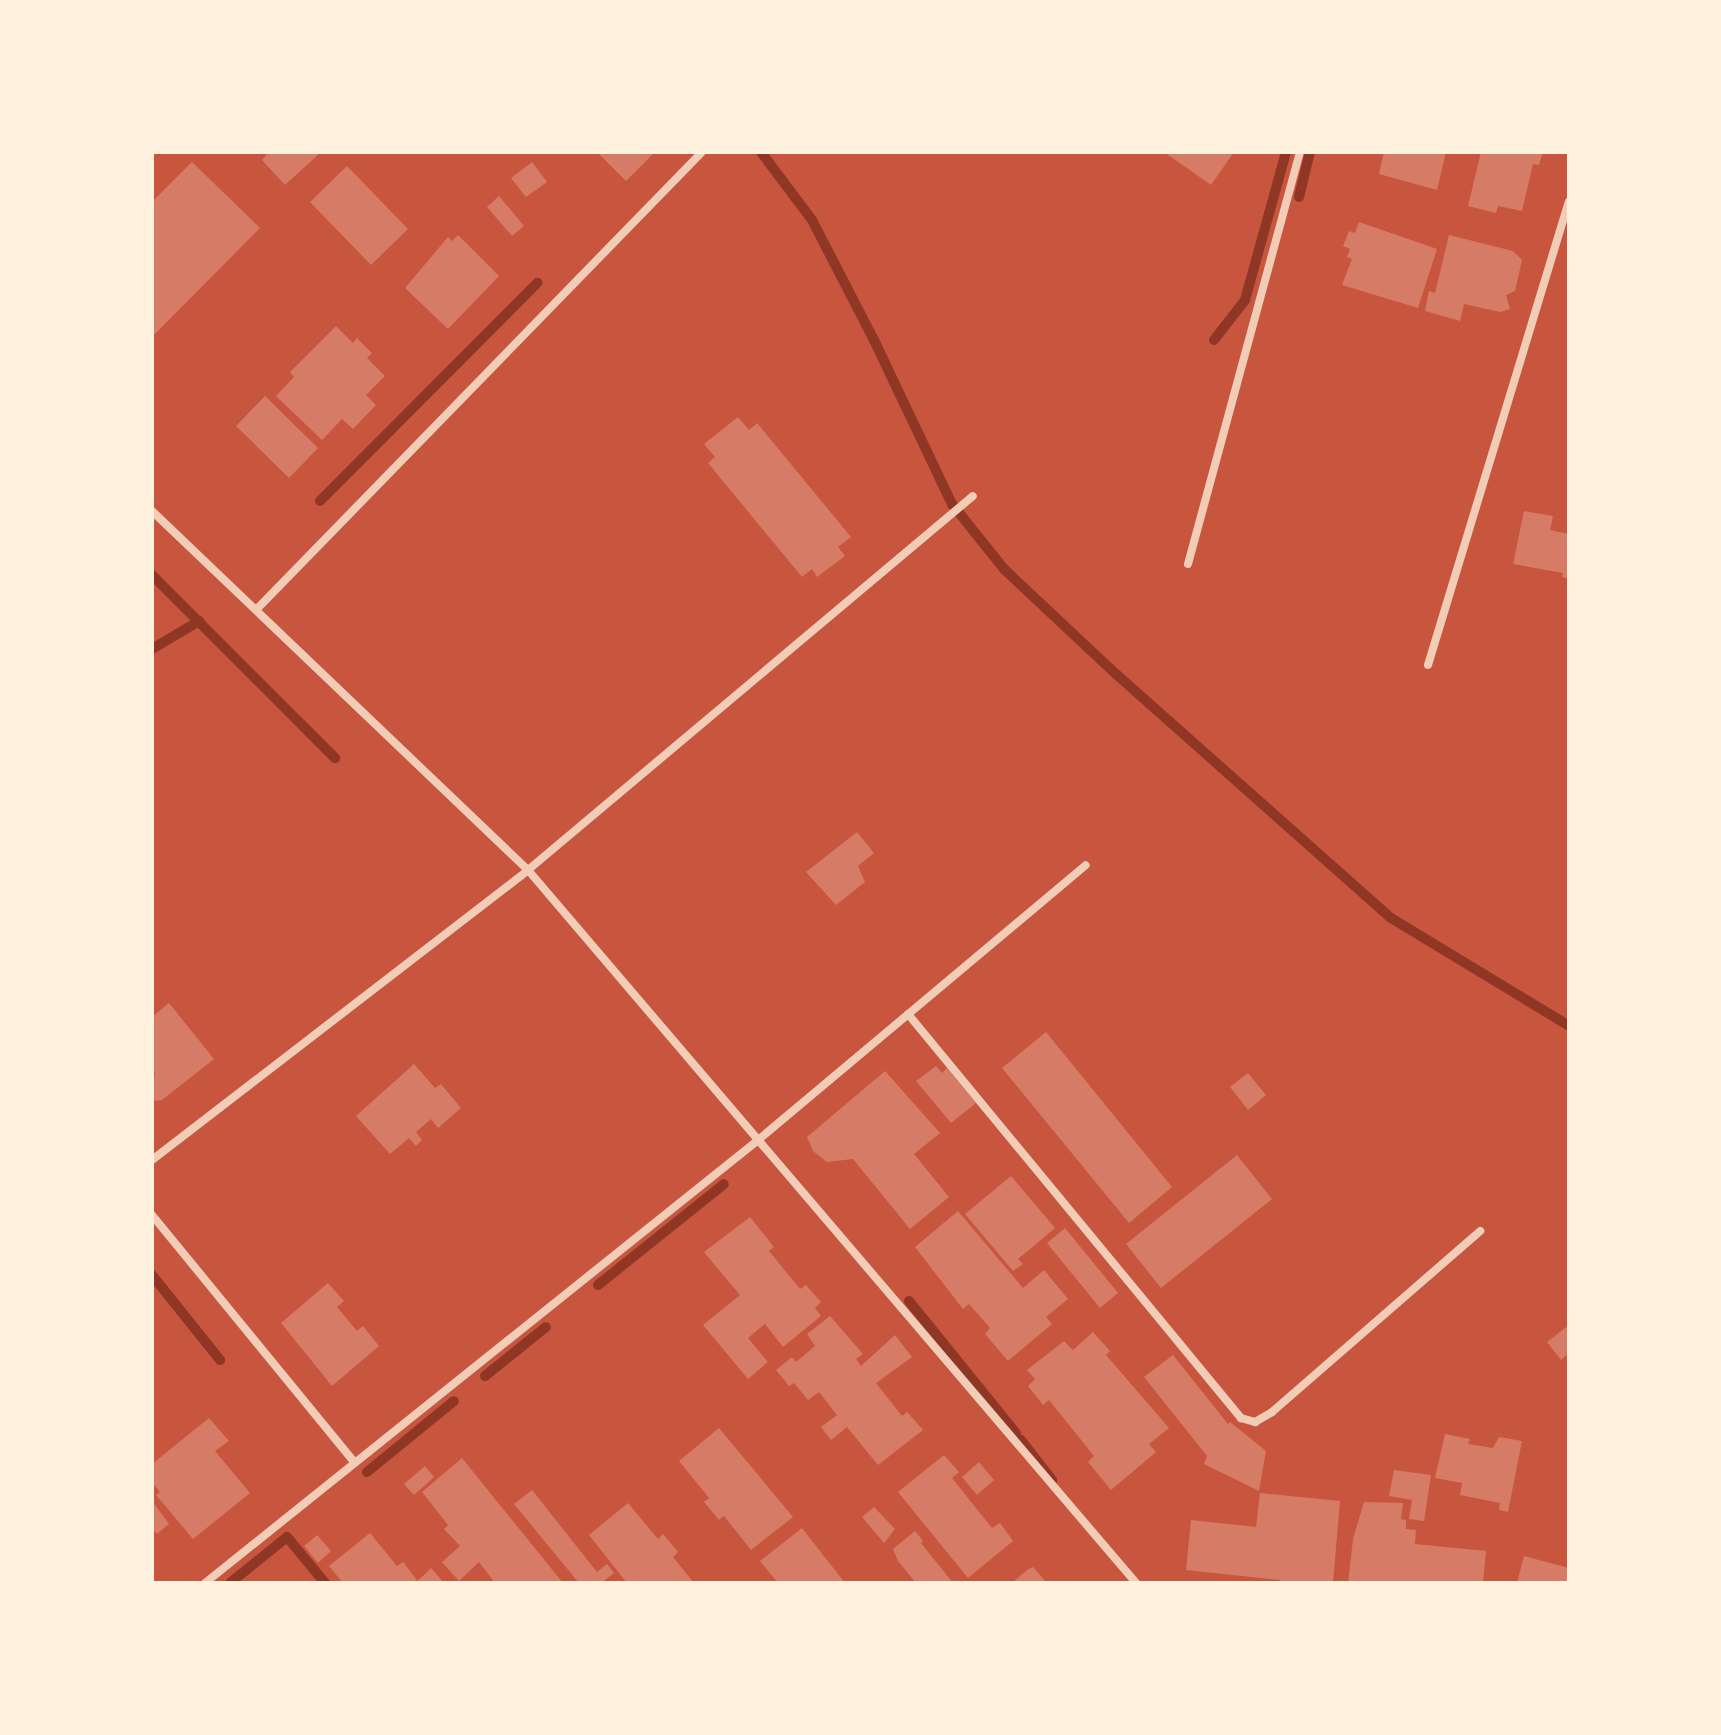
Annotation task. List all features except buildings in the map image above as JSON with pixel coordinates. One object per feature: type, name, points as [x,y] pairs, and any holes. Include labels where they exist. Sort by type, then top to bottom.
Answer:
[{"type":"street","points":[[256,610],[702,152]]},
{"type":"street","points":[[1188,564],[1300,152]]},
{"type":"street","points":[[1428,665],[1569,202]]},
{"type":"street","points":[[152,1160],[528,870],[973,496]]},
{"type":"street","points":[[152,511],[528,870],[1136,1583]]},
{"type":"street","points":[[205,1583],[757,1141],[1086,865]]},
{"type":"street","points":[[908,1014],[1241,1418],[1255,1422],[1272,1412],[1480,1231]]},
{"type":"street","points":[[152,1215],[355,1463]]},
{"type":"waterway","points":[[761,152],[812,220],[874,340],[952,504],[1004,569],[1116,674],[1391,918],[1569,1026]]},
{"type":"waterway","points":[[1214,340],[1245,300],[1286,152]]},
{"type":"waterway","points":[[1299,197],[1310,152]]},
{"type":"waterway","points":[[320,501],[537,283]]},
{"type":"waterway","points":[[152,575],[335,758]]},
{"type":"waterway","points":[[152,649],[199,621]]},
{"type":"waterway","points":[[598,1285],[724,1184]]},
{"type":"waterway","points":[[152,1275],[220,1360]]},
{"type":"waterway","points":[[909,1301],[1016,1433]]},
{"type":"waterway","points":[[485,1376],[546,1327]]},
{"type":"waterway","points":[[367,1472],[454,1401]]},
{"type":"waterway","points":[[1021,1440],[1052,1480]]},
{"type":"waterway","points":[[230,1583],[287,1537],[325,1583]]}]
